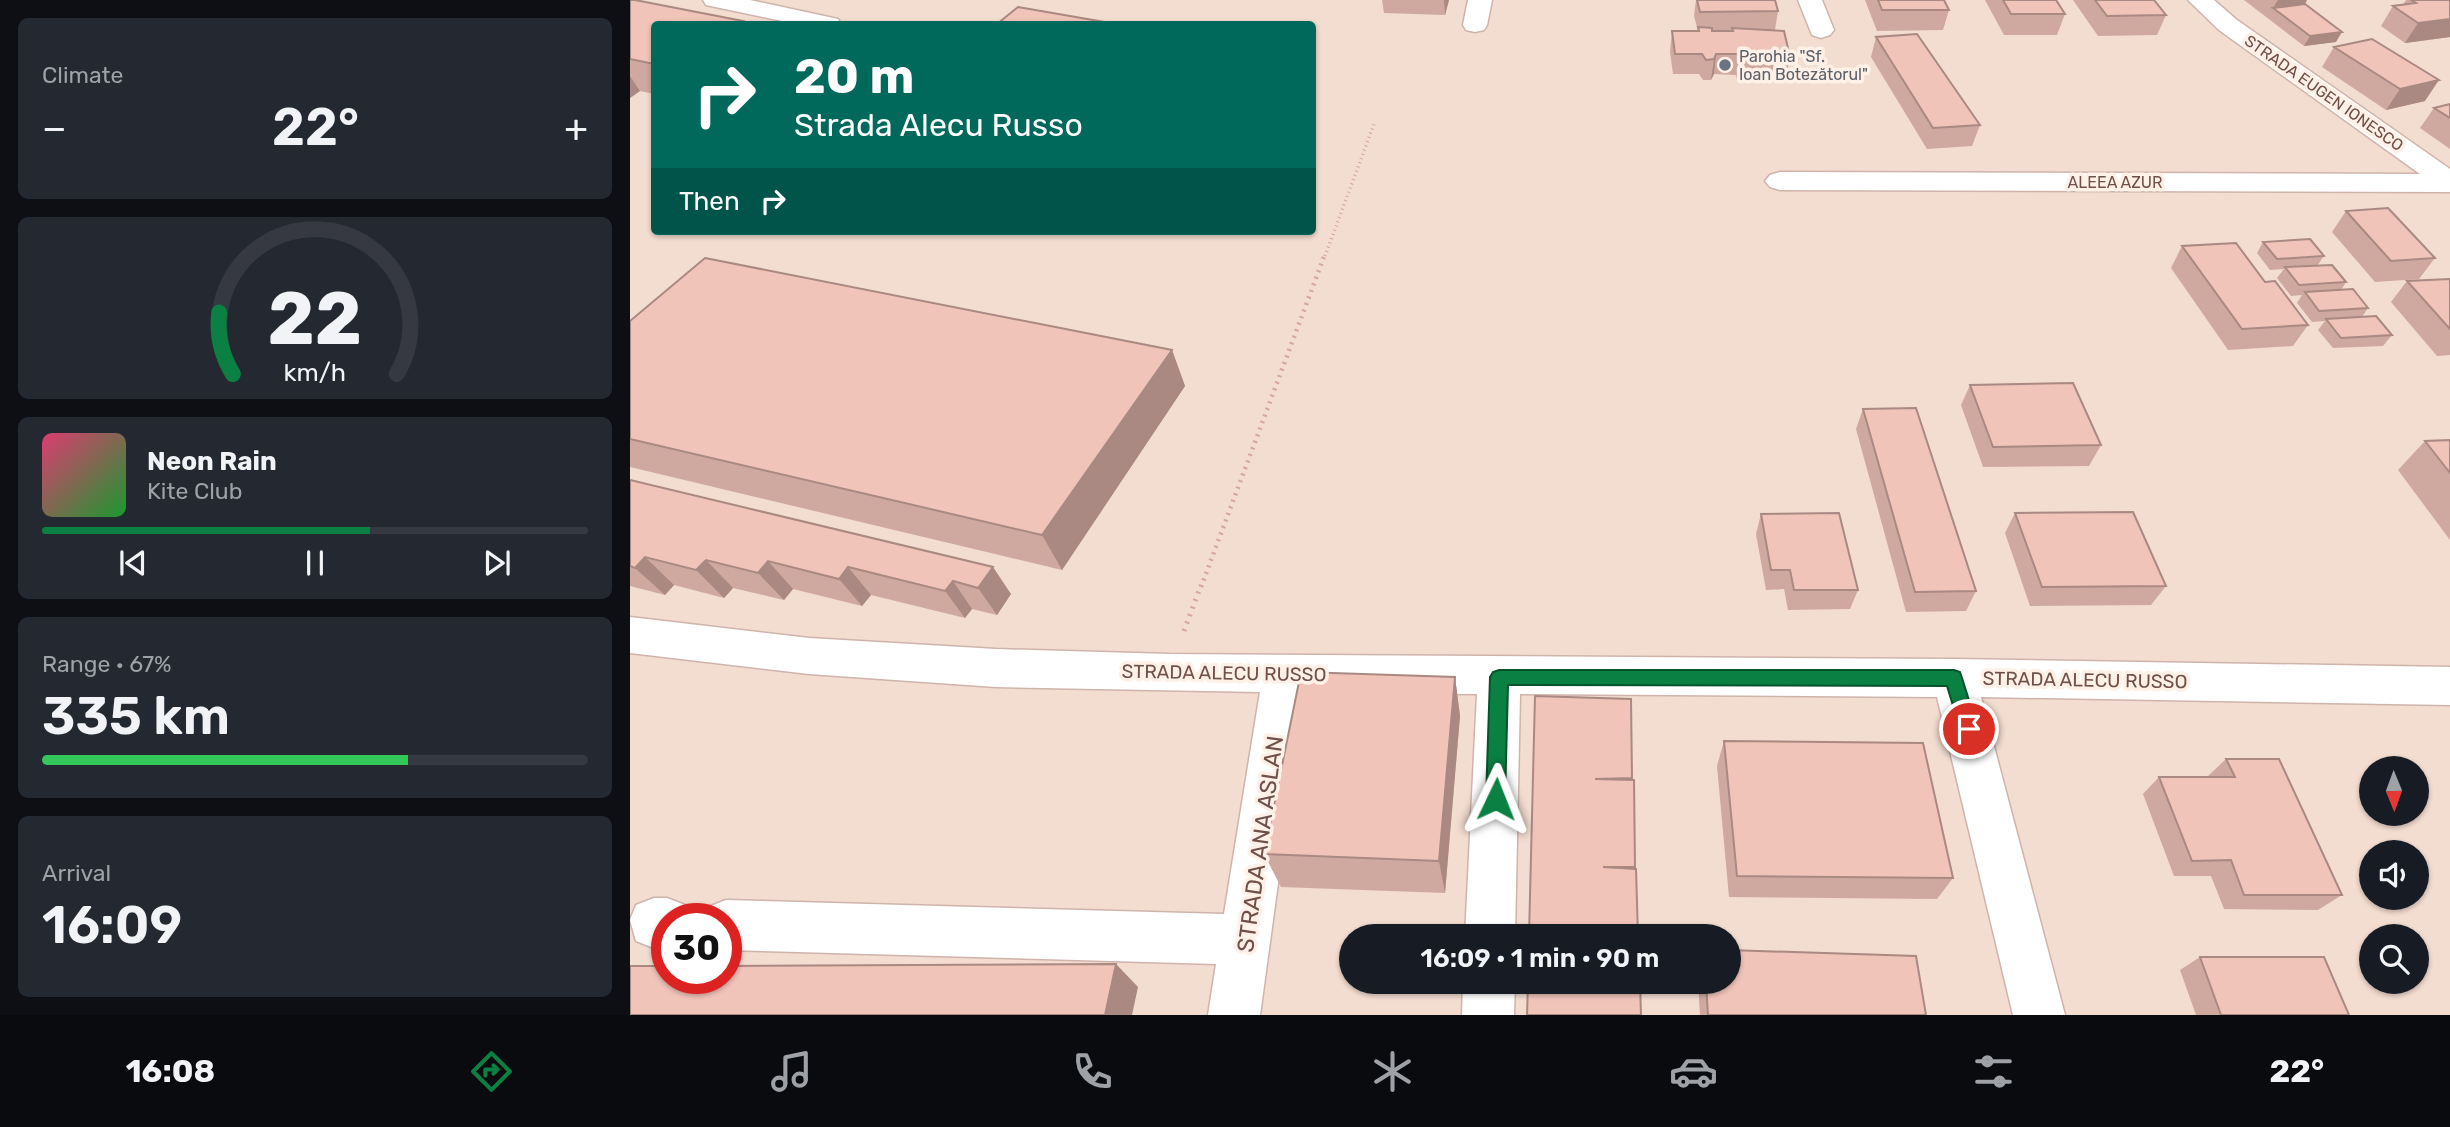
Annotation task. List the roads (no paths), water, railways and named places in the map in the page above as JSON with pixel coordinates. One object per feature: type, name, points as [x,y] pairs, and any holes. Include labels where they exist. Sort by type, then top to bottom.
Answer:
[{"type":"street","points":[[715,0],[815,21]]},
{"type":"street","points":[[1475,25],[1480,0]]},
{"type":"street","points":[[1810,0],[1821,30]]},
{"type":"street","name":"STRADA EUGEN IONESCO","points":[[2200,0],[2228,25],[2450,183]]},
{"type":"street","name":"ALEEA AZUR","points":[[1780,181],[2450,183]]},
{"type":"street","name":"STRADA ALECU RUSSO","points":[[630,635],[809,656],[996,668],[1168,673],[1954,678],[2450,686]]},
{"type":"street","name":"STRADA ANA ASLAN","points":[[1234,1015],[1285,674]]},
{"type":"street","points":[[1490,924],[1499,677]]},
{"type":"street","points":[[1954,678],[1976,755],[2039,1015]]},
{"type":"street","points":[[742,925],[1246,940]]},
{"type":"street","points":[[1488,1015],[1489,994]]},
{"type":"place","name":"Parohia \"Sf. Ioan Botezătorul\"","points":[[1725,65]]}]
